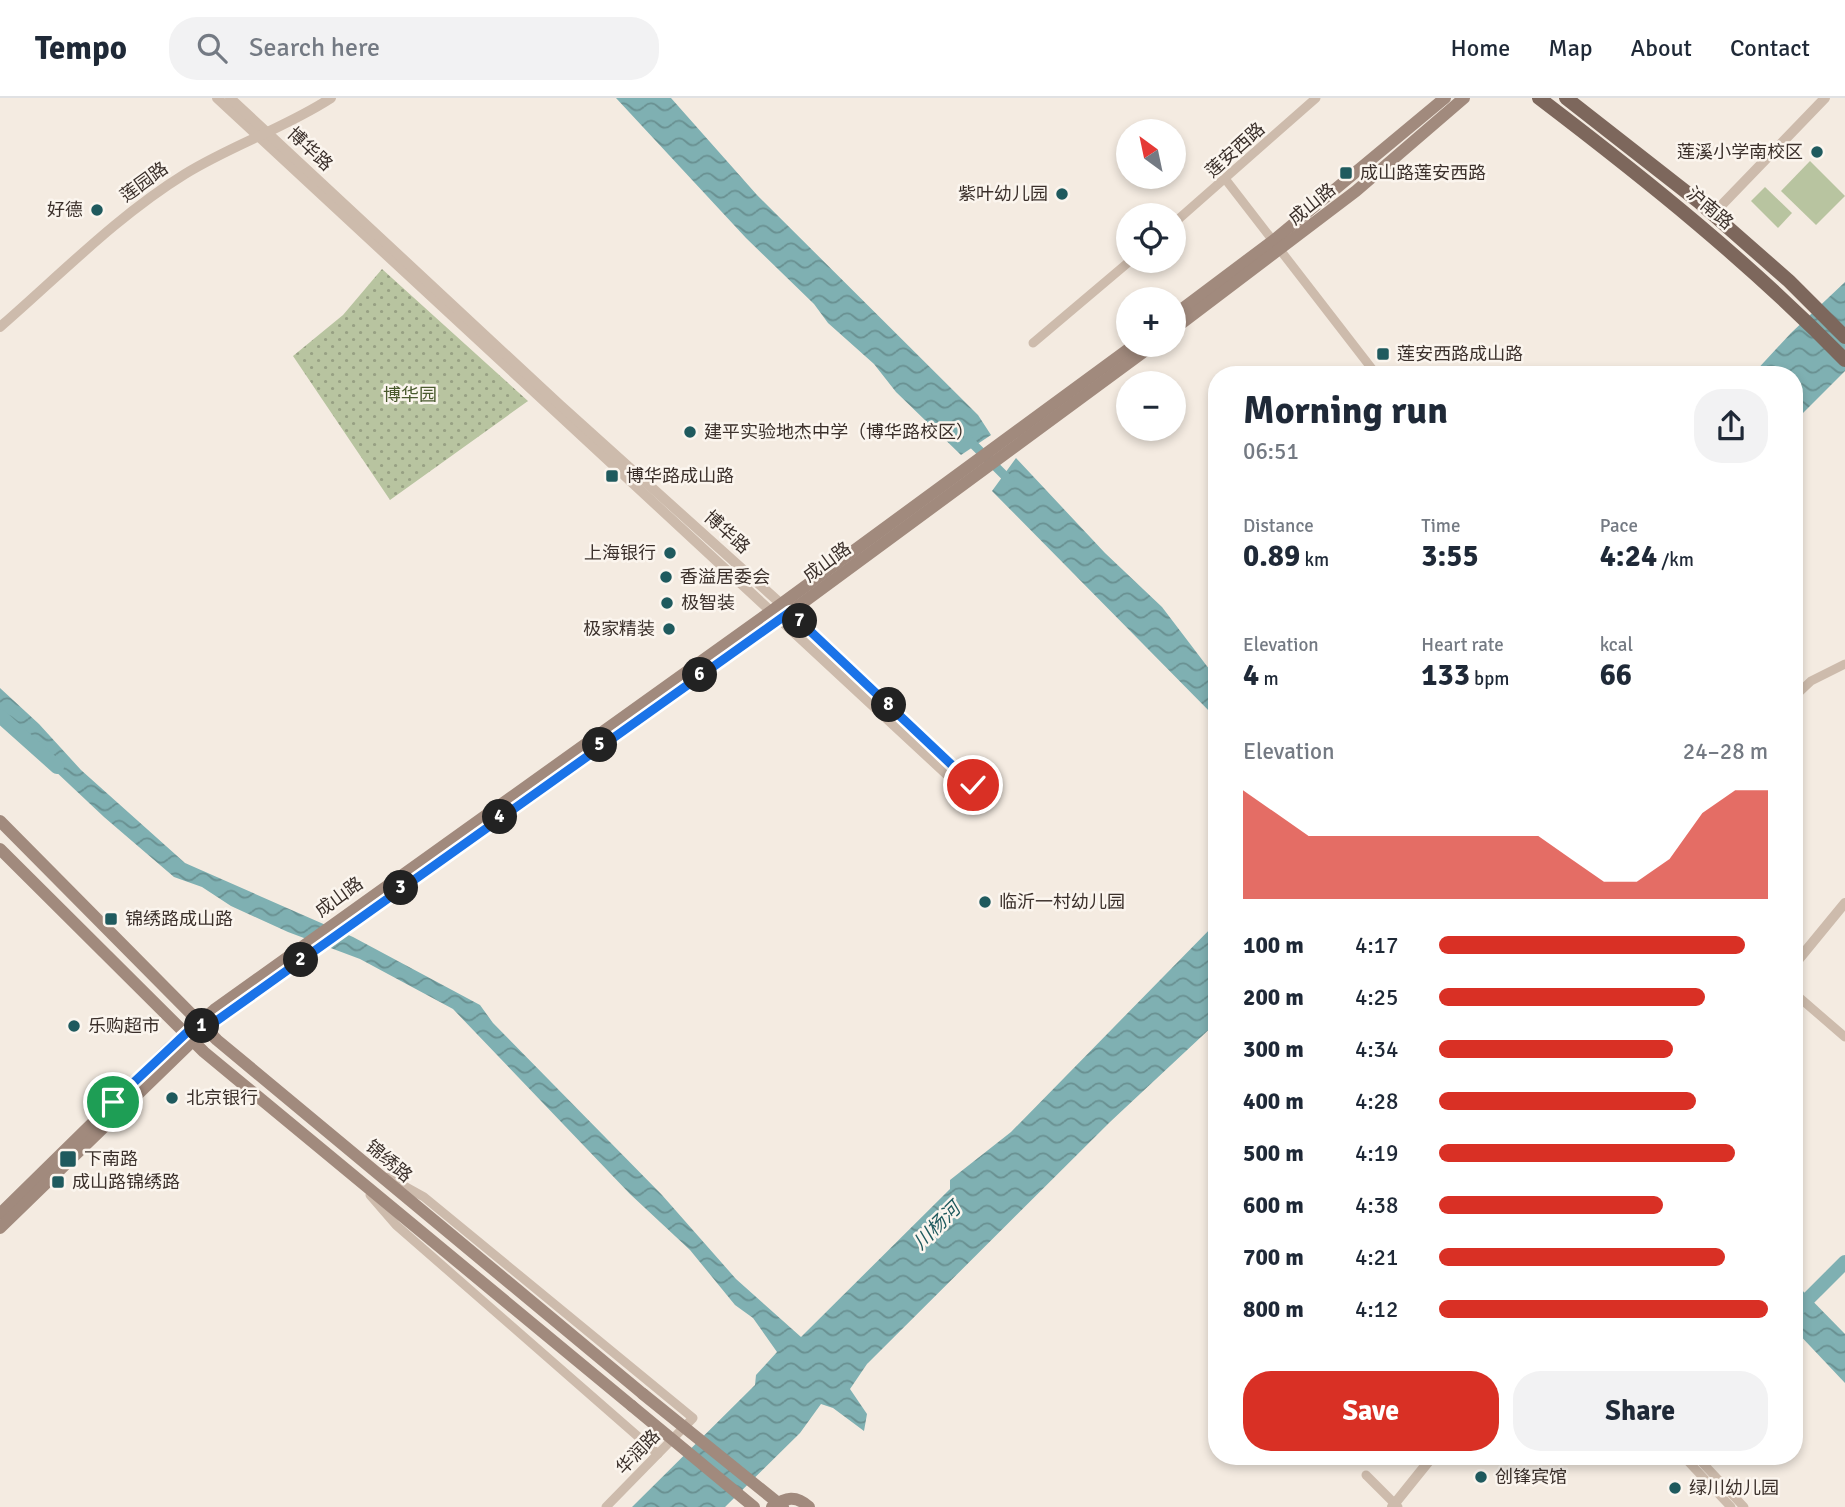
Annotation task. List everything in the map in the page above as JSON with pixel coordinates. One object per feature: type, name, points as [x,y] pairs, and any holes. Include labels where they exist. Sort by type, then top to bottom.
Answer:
[{"type":"main road","name":"成山路","points":[[1186,307],[1278,246],[1445,98]]},
{"type":"main road","name":"成山路","points":[[1186,319],[1278,246],[1395,159],[1464,98]]},
{"type":"main road","name":"沪南路","points":[[1539,98],[1845,337]]},
{"type":"main road","name":"沪南路","points":[[1566,98],[1713,214],[1784,287],[1845,360]]},
{"type":"main road","name":"成山路","points":[[1012,442],[1119,357]]},
{"type":"main road","name":"成山路","points":[[0,1214],[201,1026],[782,611],[1012,442],[1136,357]]},
{"type":"main road","name":"锦绣路","points":[[0,821],[201,1026],[783,1507]]},
{"type":"main road","name":"锦绣路","points":[[0,849],[188,1037],[754,1507]]},
{"type":"main road","name":"成山路","points":[[0,1228],[188,1037]]},
{"type":"main road","points":[[772,1507],[784,1499],[793,1498],[809,1507]]},
{"type":"street","name":"博华路","points":[[217,98],[263,135],[616,470],[782,611],[973,785],[980,794],[981,806],[782,611]]},
{"type":"street","name":"博华路","points":[[230,98],[263,135]]},
{"type":"street","name":"莲园路","points":[[0,327],[144,203],[208,161],[331,98]]},
{"type":"street","name":"莲安西路","points":[[1186,213],[1316,98]]},
{"type":"street","points":[[1713,214],[1825,98]]},
{"type":"street","points":[[1226,180],[1370,366]]},
{"type":"street","points":[[1033,342],[1116,273]]},
{"type":"street","points":[[1803,689],[1811,681],[1845,664]]},
{"type":"street","points":[[1803,954],[1845,903]]},
{"type":"street","points":[[1803,1001],[1845,1037]]},
{"type":"street","name":"华润路","points":[[365,1164],[424,1197],[693,1418],[606,1507]]},
{"type":"street","points":[[352,1175],[396,1225],[658,1454]]},
{"type":"street","points":[[1366,1475],[1395,1506],[1426,1465]]},
{"type":"street","points":[[1691,1465],[1731,1507]]},
{"type":"street","points":[[1704,1465],[1744,1507]]},
{"type":"green space","points":[[1810,161],[1845,196],[1816,225],[1781,191]]},
{"type":"green space","points":[[1765,187],[1792,213],[1778,228],[1751,201]]},
{"type":"green space","name":"博华园","points":[[382,269],[528,401],[390,500],[293,356],[343,315]]},
{"type":"water","points":[[616,98],[671,98],[757,195],[978,415],[991,435],[961,455],[896,392],[874,364],[828,323],[814,304],[746,238]]},
{"type":"water","points":[[1845,282],[1845,371],[1803,413],[1803,366],[1760,366]]},
{"type":"water","points":[[1016,458],[1105,553],[1162,607],[1208,667],[1208,710],[992,491]]},
{"type":"water","name":"川杨河","points":[[0,688],[39,724],[81,770],[185,863],[353,937],[480,1005],[493,1023],[662,1195],[736,1279],[801,1337],[950,1189],[950,1180],[1011,1132],[1208,931],[1208,1030],[1110,1122],[867,1364],[850,1389],[867,1414],[864,1431],[833,1408],[821,1404],[800,1433],[725,1507],[632,1507],[755,1385],[756,1375],[777,1352],[753,1318],[735,1305],[690,1250],[630,1194],[453,1009],[360,959],[288,932],[231,906],[202,887],[174,877],[104,817],[53,769],[45,756],[0,716]]},
{"type":"water","points":[[1803,1291],[1845,1334],[1845,1383],[1803,1339]]},
{"type":"waterway","points":[[968,439],[1010,481]]},
{"type":"waterway","points":[[0,716],[57,767]]},
{"type":"waterway","points":[[1803,1304],[1845,1262]]},
{"type":"place","name":"莲溪小学南校区","points":[[1817,152]]},
{"type":"place","name":"成山路莲安西路","points":[[1346,173]]},
{"type":"place","name":"紫叶幼儿园","points":[[1062,194]]},
{"type":"place","name":"好德","points":[[97,210]]},
{"type":"place","name":"莲安西路成山路","points":[[1383,354]]},
{"type":"place","name":"建平实验地杰中学（博华路校区）","points":[[690,432]]},
{"type":"place","name":"博华路成山路","points":[[612,476]]},
{"type":"place","name":"上海银行","points":[[670,553]]},
{"type":"place","name":"香溢居委会","points":[[666,577]]},
{"type":"place","name":"极智装","points":[[667,603]]},
{"type":"place","name":"极家精装","points":[[669,629]]},
{"type":"place","name":"临沂一村幼儿园","points":[[985,902]]},
{"type":"place","name":"锦绣路成山路","points":[[111,919]]},
{"type":"place","name":"乐购超市","points":[[74,1026]]},
{"type":"place","name":"北京银行","points":[[172,1098]]},
{"type":"place","name":"下南路","points":[[68,1159]]},
{"type":"place","name":"成山路锦绣路","points":[[58,1182]]},
{"type":"place","name":"创锋宾馆","points":[[1481,1477]]},
{"type":"place","name":"绿川幼儿园","points":[[1675,1488]]},
{"type":"route","points":[[113,1102],[198,1022],[205,1029],[790,612],[973,785]]}]
